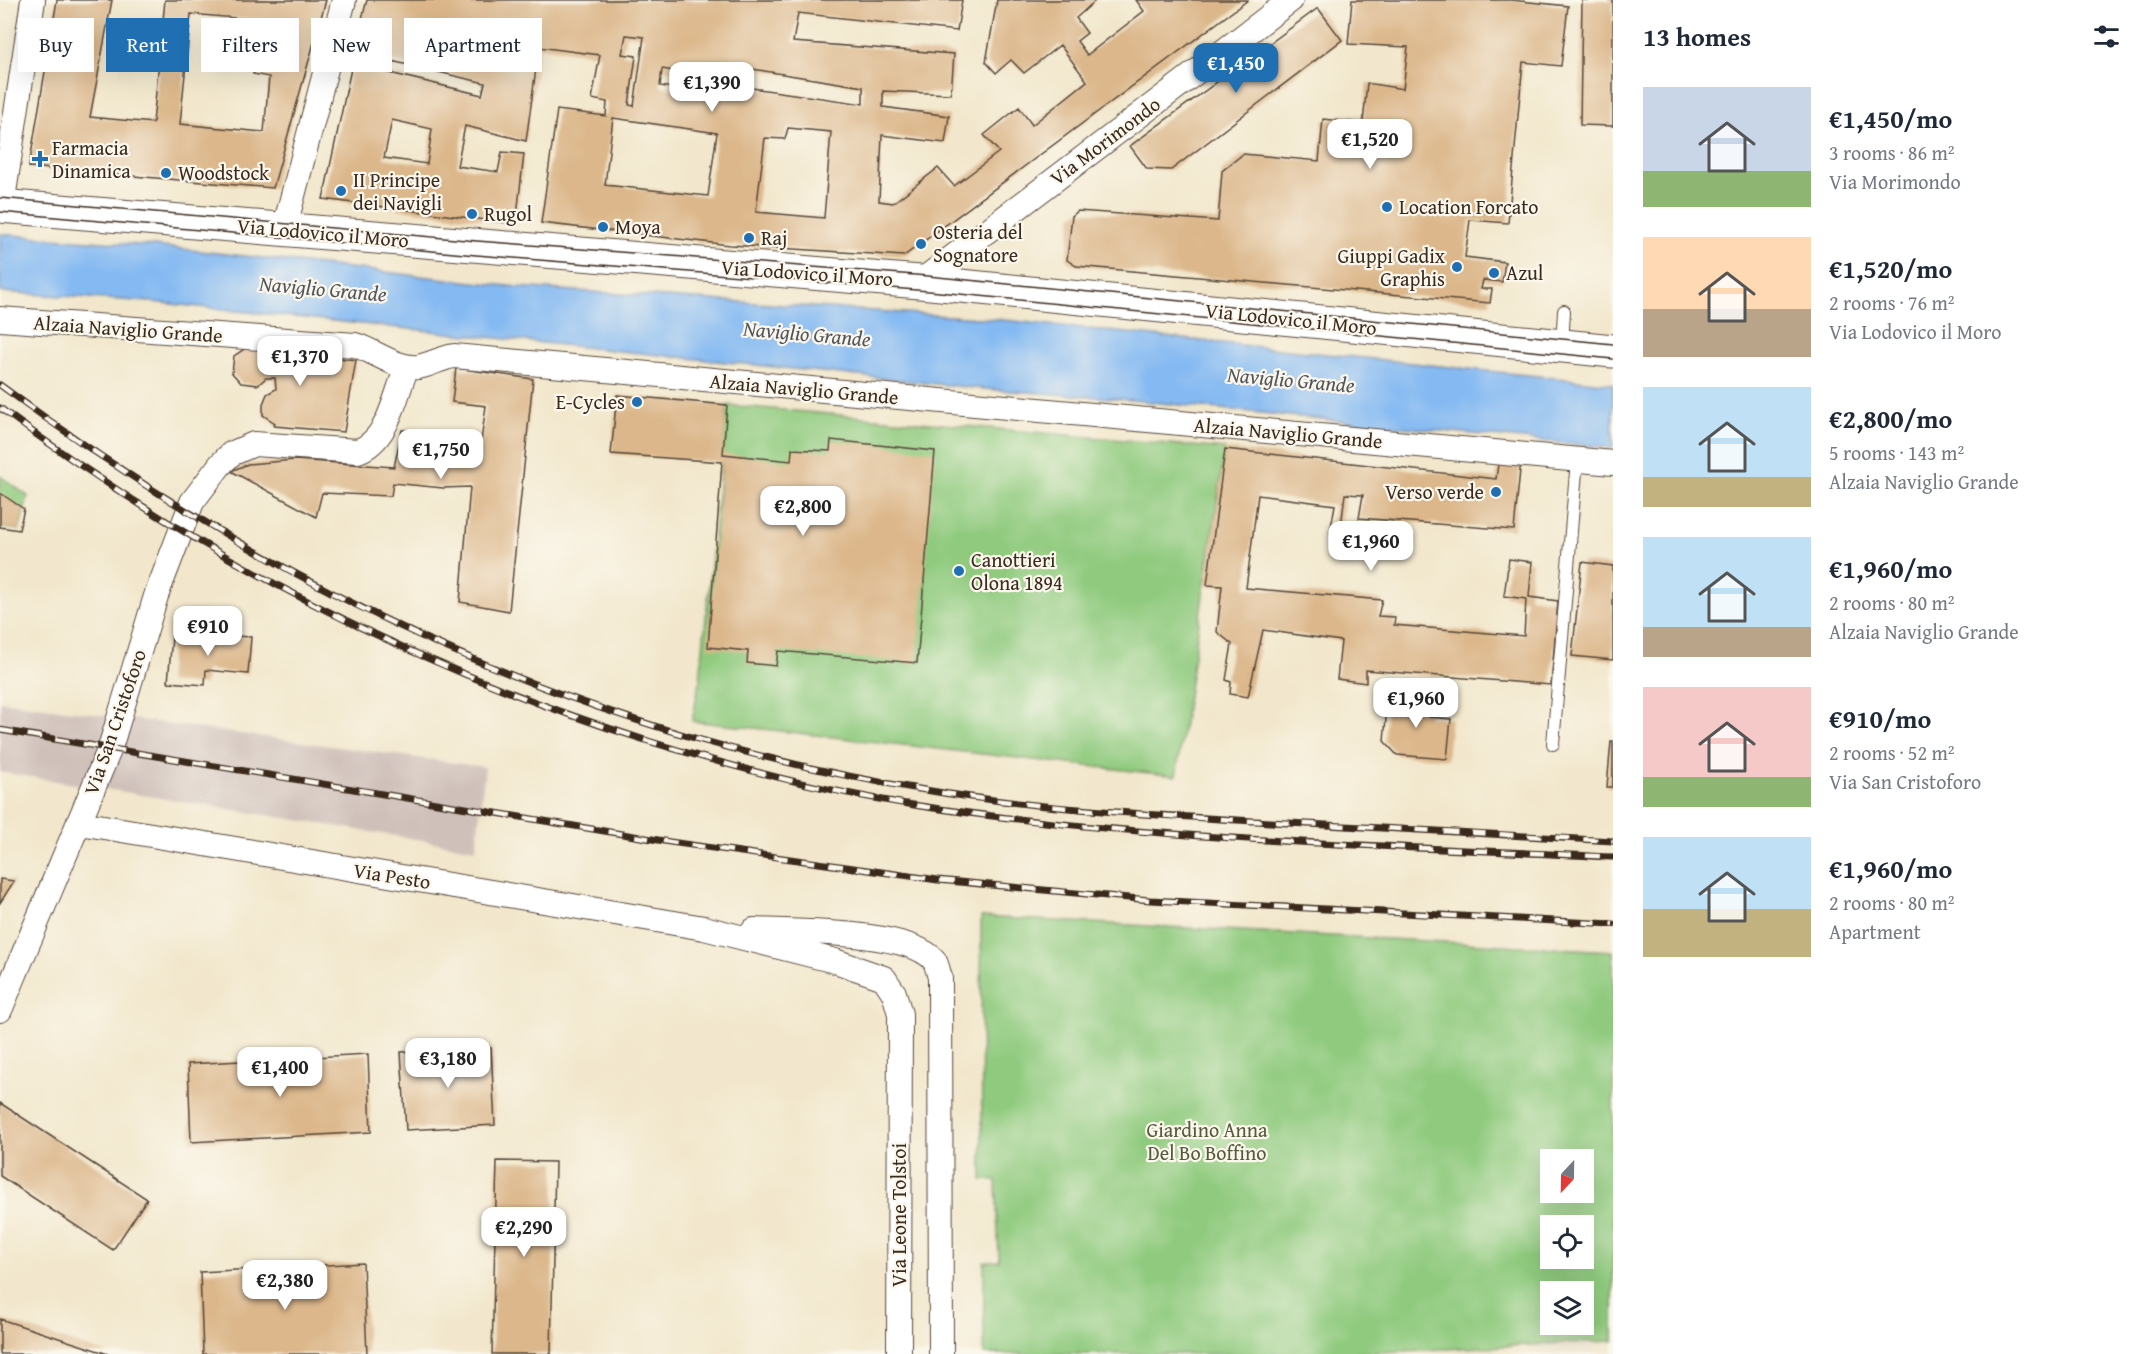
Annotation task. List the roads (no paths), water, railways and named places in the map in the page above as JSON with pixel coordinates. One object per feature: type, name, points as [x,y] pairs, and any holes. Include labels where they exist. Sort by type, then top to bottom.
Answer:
[{"type":"street","points":[[1,206],[33,0]]},
{"type":"street","points":[[284,230],[344,0]]},
{"type":"street","name":"Via Morimondo","points":[[920,282],[1291,0]]},
{"type":"street","name":"Via Lodovico il Moro","points":[[1,206],[920,282],[1613,351]]},
{"type":"street","name":"Alzaia Naviglio Grande","points":[[0,320],[355,345],[407,366],[419,367],[438,358],[454,356],[1613,463]]},
{"type":"street","name":"Via San Cristoforo","points":[[0,1010],[110,748],[176,539],[192,502],[210,476],[231,454],[254,444],[358,451],[367,448],[376,440],[383,428],[407,366]]},
{"type":"street","name":"Via Pesto","points":[[80,823],[704,928],[836,961],[884,978]]},
{"type":"street","name":"Via Pesto","points":[[704,928],[837,933],[915,946],[934,960]]},
{"type":"street","name":"Via Leone Tolstoi","points":[[934,960],[940,977],[941,1354]]},
{"type":"street","name":"Via Leone Tolstoi","points":[[884,978],[894,993],[900,1014],[898,1354]]},
{"type":"street","points":[[899,1075],[910,1069],[920,1068],[930,1070],[940,1077]]},
{"type":"lane","points":[[1562,346],[1564,311]]},
{"type":"lane","points":[[1553,744],[1577,460]]},
{"type":"water","name":"Naviglio Grande","points":[[0,234],[155,246],[517,287],[994,319],[1613,384],[1613,448],[1110,398],[984,389],[152,302],[0,292]]},
{"type":"tram line","points":[[0,198],[477,241],[928,276],[1613,344]]},
{"type":"tram line","points":[[0,212],[476,255],[929,291],[1613,359]]},
{"type":"railway","points":[[0,385],[105,459],[213,527],[323,588],[435,642],[551,690],[670,731],[792,764],[919,789],[1006,802],[1182,817],[1613,841]]},
{"type":"railway","points":[[0,408],[75,462],[151,512],[308,601],[389,641],[557,710],[713,760],[781,778],[885,800],[1006,818],[1266,840],[1613,857]]},
{"type":"railway","points":[[0,730],[670,842],[938,880],[1150,900],[1613,924]]},
{"type":"place","name":"Farmacia Dinamica","points":[[40,159]]},
{"type":"place","name":"Woodstock","points":[[166,173]]},
{"type":"place","name":"II Principe dei Navigli","points":[[341,191]]},
{"type":"place","name":"Location Forcato","points":[[1387,207]]},
{"type":"place","name":"Rugol","points":[[472,214]]},
{"type":"place","name":"Moya","points":[[603,227]]},
{"type":"place","name":"Raj","points":[[749,238]]},
{"type":"place","name":"Osteria del Sognatore","points":[[921,244]]},
{"type":"place","name":"Giuppi Gadix Graphis","points":[[1457,267]]},
{"type":"place","name":"Azul","points":[[1494,273]]},
{"type":"place","name":"E-Cycles","points":[[637,402]]},
{"type":"place","name":"Verso verde","points":[[1496,492]]},
{"type":"place","name":"Canottieri Olona 1894","points":[[959,571]]},
{"type":"park label","name":"Giardino Anna Del Bo Boffino","points":[[1207,1142]]}]
